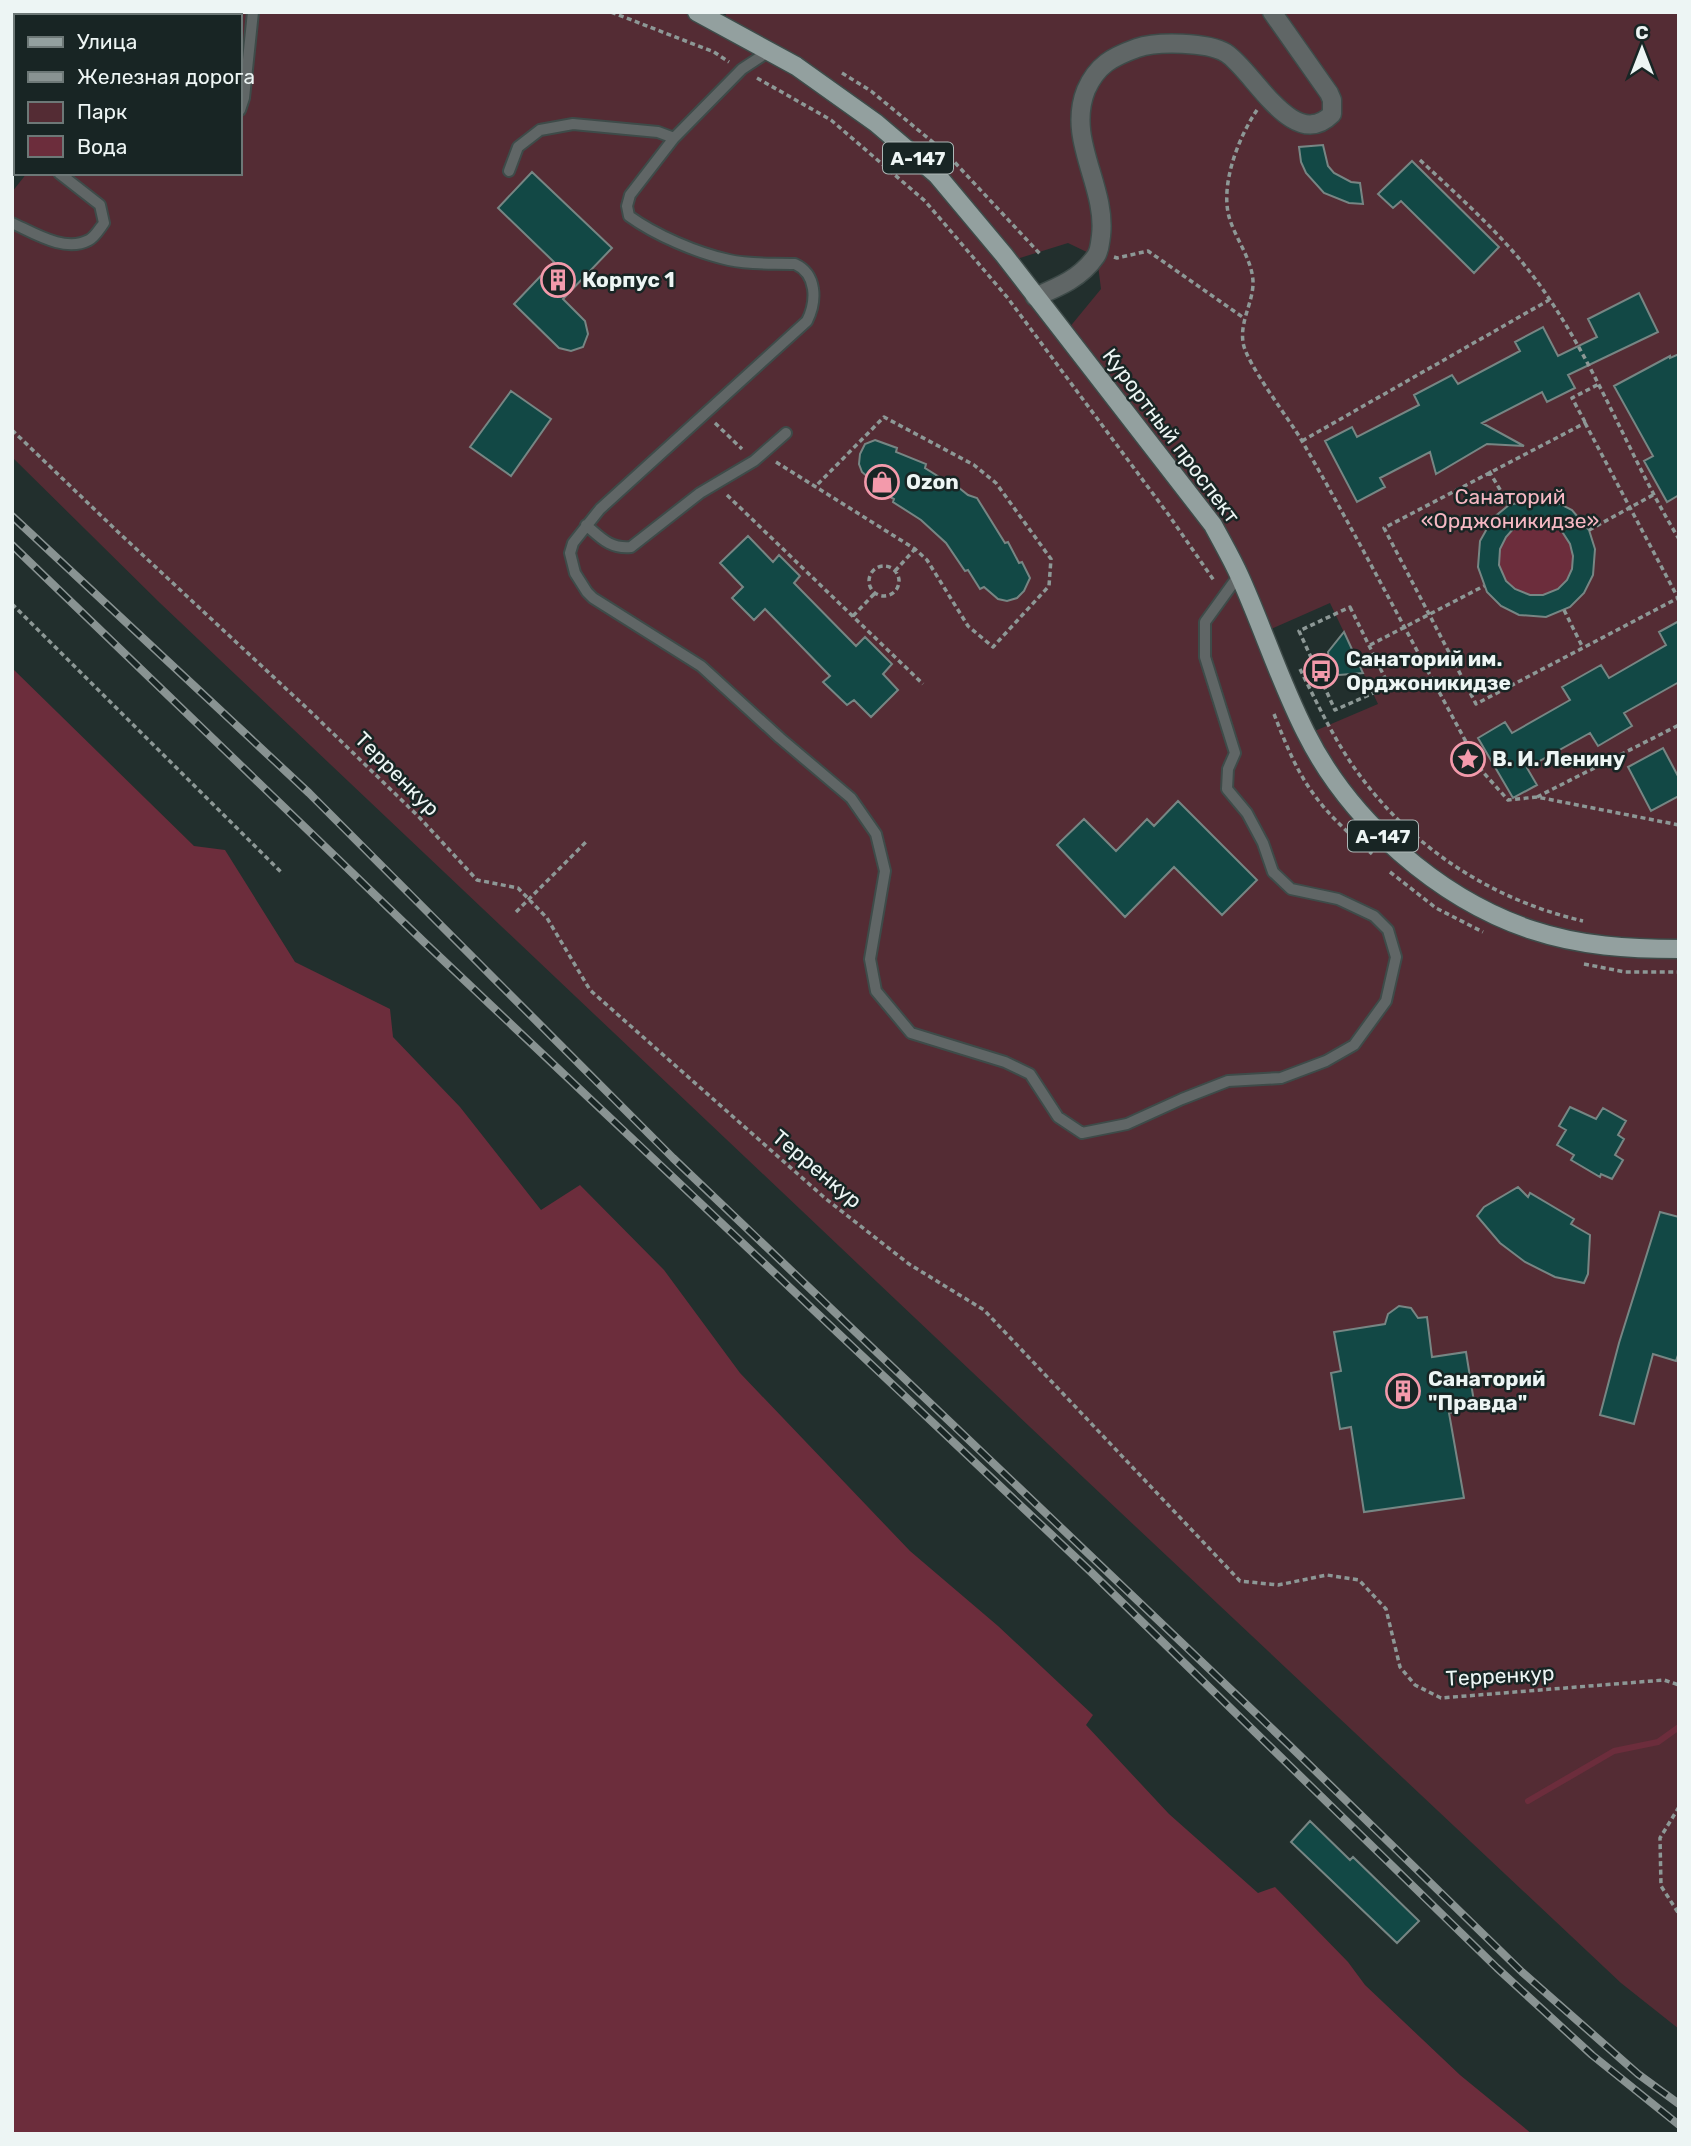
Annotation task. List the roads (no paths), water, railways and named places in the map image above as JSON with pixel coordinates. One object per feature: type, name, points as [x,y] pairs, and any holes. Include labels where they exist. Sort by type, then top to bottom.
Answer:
[{"type":"main road","name":"Курортный проспект","points":[[700,13],[771,50],[876,123],[937,175],[1004,255],[1213,525],[1239,575],[1307,736],[1348,799],[1391,845],[1437,882],[1474,906],[1532,930],[1609,946],[1679,949]]},
{"type":"street","points":[[1035,297],[1071,282],[1097,256],[1100,249],[1102,216],[1082,145],[1081,105],[1093,75],[1115,55],[1142,46],[1199,46],[1227,54],[1266,97],[1292,118],[1308,126],[1323,123],[1332,114],[1332,100],[1328,93],[1272,12]]},
{"type":"lane","points":[[242,104],[253,12]]},
{"type":"lane","points":[[771,50],[742,69],[674,138],[630,195],[627,206],[629,216],[643,226],[700,251],[731,261],[795,264],[802,267],[810,277],[814,306],[807,321],[600,509],[573,543],[570,562],[593,598],[701,666],[851,798],[876,834],[885,871],[870,959],[876,991],[911,1033],[1005,1062],[1030,1074],[1058,1117],[1082,1133],[1128,1125],[1228,1081],[1281,1078],[1326,1061],[1354,1045],[1386,1001],[1396,957],[1388,930],[1374,916],[1338,900],[1291,889],[1273,872],[1247,813],[1227,789],[1228,769],[1235,753],[1205,657],[1205,622],[1239,575]]},
{"type":"lane","points":[[509,171],[518,147],[540,130],[573,124],[658,132],[674,138]]},
{"type":"lane","points":[[12,223],[59,243],[71,244],[91,240],[104,223],[100,205],[62,175]]},
{"type":"lane","points":[[586,525],[607,544],[618,548],[631,547],[715,484],[754,461],[786,433]]},
{"type":"water","points":[[1536,522],[1557,528],[1567,538],[1573,559],[1567,580],[1557,590],[1536,596],[1515,590],[1505,580],[1499,559],[1505,538],[1515,528]]},
{"type":"water","points":[[12,668],[194,846],[225,850],[295,962],[390,1009],[393,1037],[460,1107],[541,1210],[580,1185],[664,1270],[740,1373],[910,1551],[998,1626],[1093,1715],[1086,1725],[1169,1814],[1258,1893],[1275,1887],[1348,1962],[1365,1985],[1460,2075],[1532,2134],[12,2134]]},
{"type":"waterway","points":[[1528,1801],[1614,1751],[1658,1742],[1679,1727]]},
{"type":"railway","points":[[12,516],[309,793],[673,1158],[1289,1745],[1522,1972],[1638,2074],[1679,2104]]},
{"type":"railway","points":[[12,545],[425,943],[1091,1572],[1497,1968],[1592,2055],[1679,2125]]},
{"type":"place","name":"Корпус 1","points":[[558,280]]},
{"type":"place","name":"Ozon","points":[[882,482]]},
{"type":"place","name":"Санаторий им. Орджоникидзе","points":[[1321,671]]},
{"type":"place","name":"В. И. Ленину","points":[[1468,759]]},
{"type":"place","name":"Санаторий \"Правда\"","points":[[1403,1391]]},
{"type":"park label","name":"Санаторий «Орджоникидзе»","points":[[1510,509]]}]
